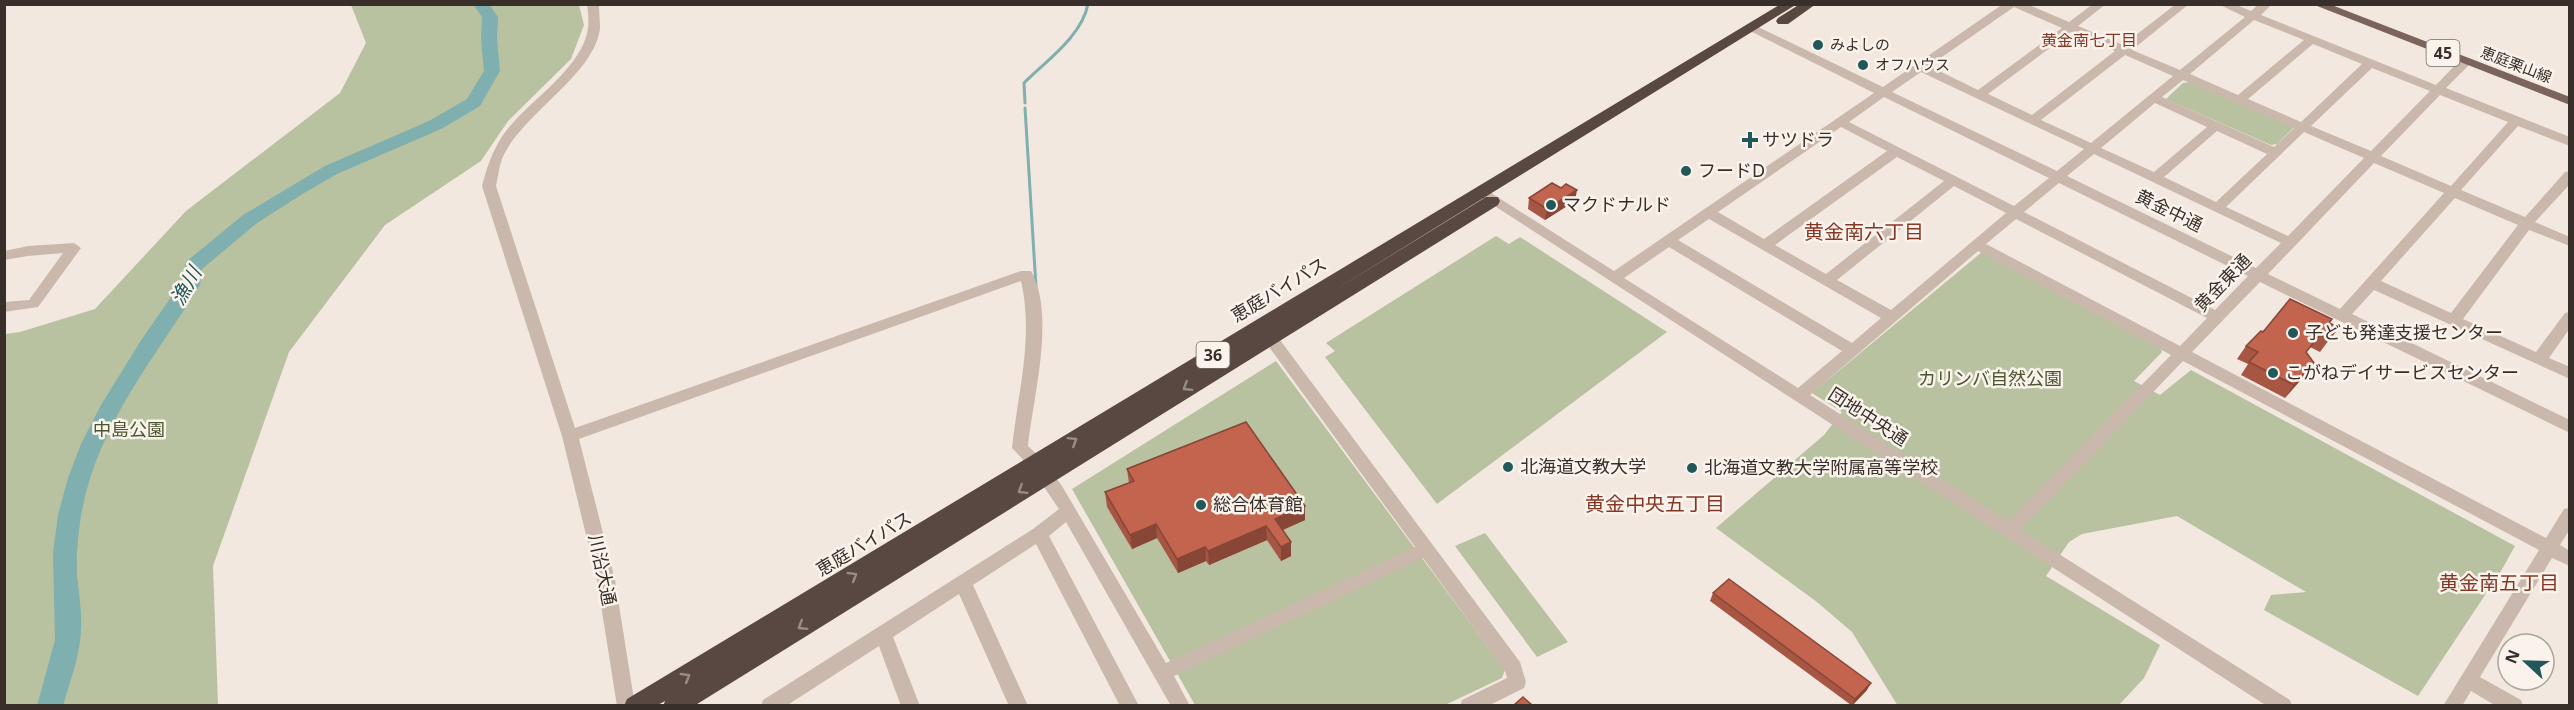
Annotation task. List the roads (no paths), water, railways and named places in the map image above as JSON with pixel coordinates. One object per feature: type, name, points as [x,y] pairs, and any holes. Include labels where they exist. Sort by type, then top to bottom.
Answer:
[{"type":"highway","name":"恵庭バイパス","points":[[1758,30],[1791,4]]},
{"type":"highway","name":"恵庭バイパス","points":[[674,705],[1041,469],[1758,30],[1810,4]]},
{"type":"highway","name":"恵庭バイパス","points":[[635,705],[668,688],[1269,336],[1486,196]]},
{"type":"main road","name":"恵庭栗山線","points":[[2318,4],[2570,101]]},
{"type":"street","name":"川沿大通","points":[[593,4],[595,24],[585,54],[516,126],[492,164],[489,179],[490,195],[570,436],[606,580],[626,705]]},
{"type":"street","points":[[1614,278],[2011,4]]},
{"type":"street","points":[[2016,4],[2570,242]]},
{"type":"street","points":[[1979,95],[2101,4]]},
{"type":"street","points":[[2033,120],[2184,4]]},
{"type":"street","points":[[2223,4],[2570,142]]},
{"type":"street","points":[[1799,396],[2017,211],[2267,4]]},
{"type":"street","name":"黄金中通","points":[[1758,30],[2570,427]]},
{"type":"street","points":[[2240,100],[2311,40]]},
{"type":"street","name":"黄金東通","points":[[2009,531],[2466,61]]},
{"type":"street","points":[[2217,208],[2370,63]]},
{"type":"street","points":[[1920,67],[2290,242]]},
{"type":"street","points":[[2154,98],[2276,153]]},
{"type":"street","points":[[2342,316],[2516,121]]},
{"type":"street","points":[[1840,122],[2017,211],[2217,317]]},
{"type":"street","points":[[2155,178],[2216,126]]},
{"type":"street","points":[[1765,246],[1896,151]]},
{"type":"street","points":[[2453,321],[2527,223],[2570,175]]},
{"type":"street","points":[[1827,280],[1954,180]]},
{"type":"street","name":"団地中央通","points":[[1486,196],[2283,705]]},
{"type":"street","points":[[1709,213],[1891,317]]},
{"type":"street","points":[[1669,241],[1853,351]]},
{"type":"street","points":[[1977,245],[2570,559]]},
{"type":"street","points":[[4,256],[28,251],[74,248],[33,304],[4,306]]},
{"type":"street","points":[[570,436],[1026,274],[1034,324],[1028,401],[1020,429],[1020,448],[1041,469],[1068,511],[1181,705]]},
{"type":"street","points":[[2372,283],[2570,374]]},
{"type":"street","points":[[2539,360],[2570,316]]},
{"type":"street","points":[[1269,336],[1514,668],[1517,682],[1469,705]]},
{"type":"street","points":[[770,705],[1039,534],[1068,511]]},
{"type":"street","points":[[2452,705],[2570,514]]},
{"type":"street","points":[[1039,534],[1130,705]]},
{"type":"street","points":[[1162,673],[1425,550]]},
{"type":"street","points":[[963,583],[1019,705]]},
{"type":"street","points":[[883,633],[911,705]]},
{"type":"street","points":[[2468,680],[2514,705]]},
{"type":"waterway","name":"漁川","points":[[50,706],[67,648],[69,619],[65,553],[70,515],[79,478],[108,411],[147,347],[190,285],[193,267],[250,219],[297,189],[331,170],[435,125],[474,102],[492,71],[489,39],[490,17],[481,4]]},
{"type":"waterway","points":[[1025,103],[1024,83],[1071,37],[1079,27],[1088,4]]},
{"type":"waterway","points":[[1025,108],[1036,287]]},
{"type":"place","name":"みよしの","points":[[1818,45]]},
{"type":"place","name":"オフハウス","points":[[1863,65]]},
{"type":"place","name":"サツドラ","points":[[1750,140]]},
{"type":"place","name":"フードD","points":[[1686,171]]},
{"type":"place","name":"マクドナルド","points":[[1551,205]]},
{"type":"place","name":"子ども発達支援センター","points":[[2293,333]]},
{"type":"place","name":"こがねデイサービスセンター","points":[[2273,373]]},
{"type":"place","name":"北海道文教大学","points":[[1508,467]]},
{"type":"place","name":"北海道文教大学附属高等学校","points":[[1692,468]]},
{"type":"place","name":"総合体育館","points":[[1201,505]]},
{"type":"district","name":"黄金南七丁目","points":[[2089,40]]},
{"type":"district","name":"黄金南六丁目","points":[[1864,232]]},
{"type":"district","name":"黄金中央五丁目","points":[[1655,504]]},
{"type":"district","name":"黄金南五丁目","points":[[2499,583]]},
{"type":"park label","name":"カリンバ自然公園","points":[[1990,379]]},
{"type":"park label","name":"中島公園","points":[[129,430]]}]
